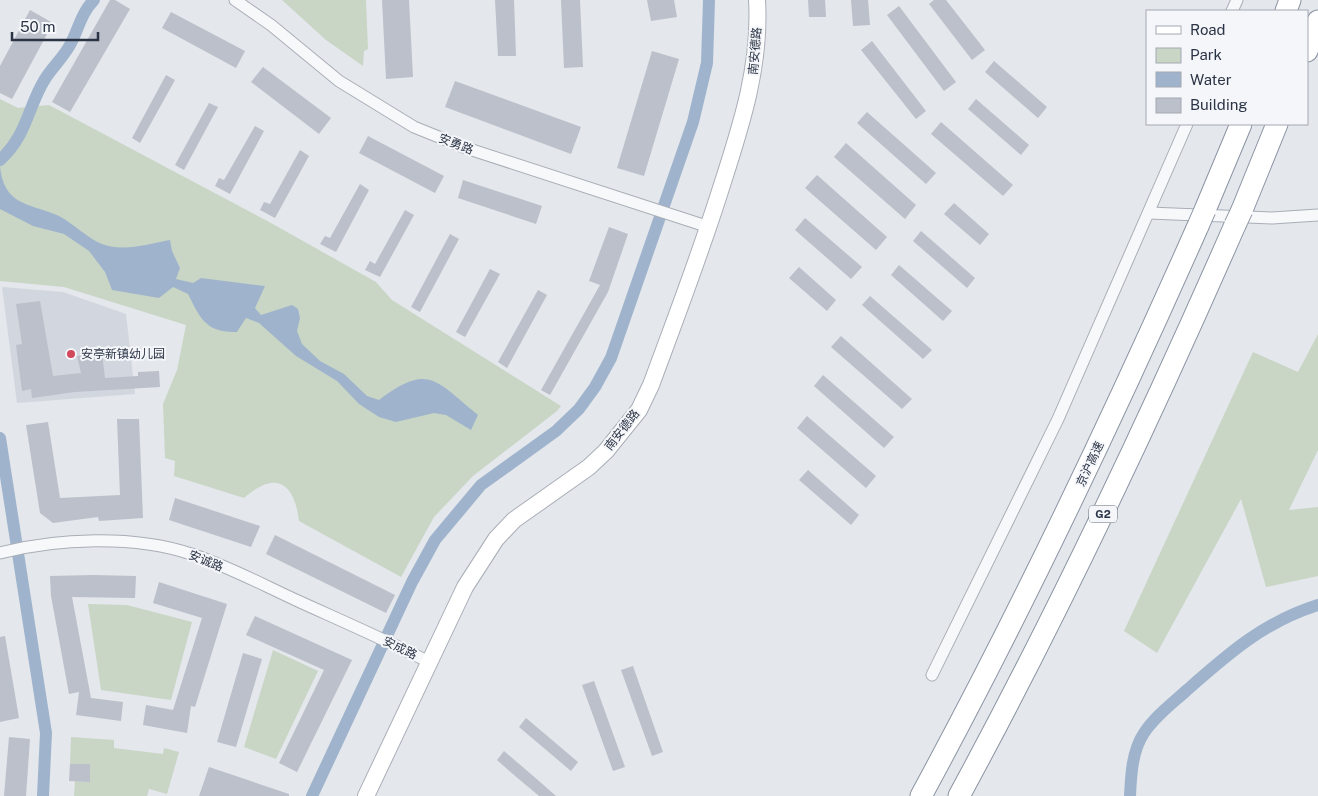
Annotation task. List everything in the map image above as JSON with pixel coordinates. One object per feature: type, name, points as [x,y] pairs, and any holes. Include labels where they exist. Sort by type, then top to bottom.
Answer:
[{"type":"highway","points":[[1308,48],[1318,21]]},
{"type":"highway","name":"京沪高速","points":[[921,796],[970,706],[1052,544],[1130,378],[1202,218],[1241,125]]},
{"type":"highway","name":"G2","points":[[959,796],[999,722],[1086,550],[1161,393],[1239,218],[1277,125]]},
{"type":"street","name":"安勇路","points":[[235,0],[271,25],[339,81],[414,127],[466,148],[709,227]]},
{"type":"street","name":"南安德路","points":[[366,796],[465,587],[496,539],[514,520],[536,502],[589,467],[623,432],[639,410],[651,385],[709,227],[742,124],[753,80],[759,30],[757,0]]},
{"type":"street","points":[[932,675],[1058,419],[1187,125]]},
{"type":"street","points":[[1149,213],[1272,218],[1318,215]]},
{"type":"street","name":"安诚路","points":[[4,552],[28,546],[87,541],[166,548],[190,554],[372,634]]},
{"type":"street","name":"安成路","points":[[372,634],[429,662]]},
{"type":"shaded area","name":"安亭新镇幼儿园","points":[[2,287],[63,292],[126,314],[135,394],[17,403]]},
{"type":"green space","points":[[282,0],[366,0],[368,49],[364,51],[363,66],[326,40]]},
{"type":"green space","points":[[0,99],[18,108],[49,105],[271,223],[376,282],[392,300],[561,406],[473,476],[434,517],[401,577],[299,521],[293,497],[288,489],[281,484],[265,485],[244,498],[174,476],[175,461],[165,458],[163,404],[177,370],[186,325],[64,287],[0,281]]},
{"type":"green space","points":[[1318,334],[1318,450],[1289,510],[1318,507],[1318,576],[1266,587],[1241,499],[1157,653],[1124,631],[1253,352],[1298,372]]},
{"type":"green space","points":[[88,604],[127,605],[192,622],[171,700],[101,690]]},
{"type":"green space","points":[[273,650],[318,671],[276,759],[244,747]]},
{"type":"green space","points":[[71,737],[114,740],[114,748],[163,754],[164,748],[179,752],[167,794],[149,789],[147,796],[74,796],[75,781],[89,782],[90,764],[70,764]]},
{"type":"water","points":[[0,166],[7,189],[20,202],[59,216],[102,244],[127,247],[170,240],[172,251],[180,268],[176,279],[193,283],[201,278],[265,286],[255,308],[261,315],[292,305],[298,309],[300,318],[297,331],[302,344],[320,361],[344,374],[367,396],[379,400],[396,388],[410,382],[421,379],[432,381],[452,393],[478,415],[471,430],[446,415],[434,413],[396,422],[379,417],[359,404],[337,381],[296,356],[259,323],[246,318],[237,332],[218,330],[205,322],[188,294],[173,287],[159,298],[112,290],[105,272],[89,251],[64,234],[33,226],[0,209]]},
{"type":"building","points":[[110,0],[115,0],[130,9],[70,112],[52,102]]},
{"type":"building","points":[[382,0],[409,0],[413,77],[386,79]]},
{"type":"building","points":[[495,0],[514,0],[516,56],[498,56]]},
{"type":"building","points":[[561,0],[580,0],[583,67],[564,68]]},
{"type":"building","points":[[647,0],[674,0],[677,17],[651,21]]},
{"type":"building","points":[[808,0],[825,0],[826,17],[809,17]]},
{"type":"building","points":[[851,0],[868,0],[870,25],[853,26]]},
{"type":"building","points":[[934,0],[946,0],[985,50],[972,60],[929,4]]},
{"type":"building","points":[[899,6],[956,82],[944,91],[887,15]]},
{"type":"building","points":[[30,10],[53,23],[12,99],[0,93],[0,66]]},
{"type":"building","points":[[171,12],[245,51],[236,68],[162,28]]},
{"type":"building","points":[[872,41],[926,111],[916,119],[861,50]]},
{"type":"building","points":[[652,51],[679,59],[644,176],[617,168]]},
{"type":"building","points":[[994,61],[1047,107],[1038,118],[985,72]]},
{"type":"building","points":[[263,67],[331,118],[319,134],[251,82]]},
{"type":"building","points":[[166,75],[175,80],[140,143],[132,138]]},
{"type":"building","points":[[455,81],[581,127],[571,154],[445,107]]},
{"type":"building","points":[[976,99],[1029,145],[1021,155],[968,109]]},
{"type":"building","points":[[209,103],[218,107],[184,170],[175,165]]},
{"type":"building","points":[[867,112],[936,173],[926,184],[857,123]]},
{"type":"building","points":[[941,122],[1013,185],[1003,196],[931,134]]},
{"type":"building","points":[[255,126],[264,131],[230,194],[215,186],[219,178],[224,180]]},
{"type":"building","points":[[368,136],[444,176],[435,193],[359,153]]},
{"type":"building","points":[[846,143],[916,205],[905,219],[834,157]]},
{"type":"building","points":[[300,150],[309,156],[275,218],[260,210],[264,202],[270,204]]},
{"type":"building","points":[[817,175],[887,237],[876,250],[805,188]]},
{"type":"building","points":[[463,180],[542,206],[536,224],[458,198]]},
{"type":"building","points":[[360,184],[369,190],[336,252],[320,244],[325,236],[330,238]]},
{"type":"building","points":[[954,203],[989,234],[980,245],[944,214]]},
{"type":"building","points":[[405,210],[414,215],[380,277],[365,270],[370,261],[375,264]]},
{"type":"building","points":[[805,218],[862,267],[851,279],[795,230]]},
{"type":"building","points":[[609,227],[628,234],[608,292],[550,395],[541,390],[600,285],[589,281]]},
{"type":"building","points":[[921,231],[975,278],[967,288],[913,241]]},
{"type":"building","points":[[450,234],[459,239],[420,312],[411,307]]},
{"type":"building","points":[[899,265],[952,311],[943,321],[891,275]]},
{"type":"building","points":[[799,267],[836,300],[827,311],[789,278]]},
{"type":"building","points":[[490,269],[500,274],[465,337],[456,332]]},
{"type":"building","points":[[538,290],[547,295],[507,368],[498,362]]},
{"type":"building","points":[[870,296],[932,350],[923,359],[862,305]]},
{"type":"building","points":[[40,301],[53,376],[81,373],[77,356],[102,353],[105,378],[138,376],[138,372],[159,371],[160,387],[75,392],[32,398],[31,389],[22,391],[16,345],[22,344],[16,304]]},
{"type":"building","points":[[841,336],[912,399],[902,409],[831,347]]},
{"type":"building","points":[[823,375],[894,437],[884,448],[814,386]]},
{"type":"building","points":[[807,416],[876,476],[866,488],[797,428]]},
{"type":"building","points":[[117,419],[139,419],[143,518],[99,521],[98,517],[53,523],[40,513],[26,425],[48,422],[60,498],[120,495]]},
{"type":"building","points":[[808,470],[859,515],[851,525],[799,480]]},
{"type":"building","points":[[175,498],[260,526],[251,547],[169,520]]},
{"type":"building","points":[[275,535],[395,595],[386,613],[266,554]]},
{"type":"building","points":[[50,576],[136,576],[135,598],[72,597],[91,698],[123,702],[121,721],[76,715],[79,692],[69,694],[51,596]]},
{"type":"building","points":[[159,582],[227,604],[195,707],[191,706],[187,733],[143,725],[146,705],[173,710],[202,618],[153,603]]},
{"type":"building","points":[[255,616],[352,660],[297,772],[279,763],[324,670],[246,635]]},
{"type":"building","points":[[5,636],[19,718],[0,722],[0,637]]},
{"type":"building","points":[[243,653],[262,659],[236,747],[217,742]]},
{"type":"building","points":[[633,666],[663,752],[652,756],[621,670]]},
{"type":"building","points":[[594,681],[625,767],[613,771],[582,685]]},
{"type":"building","points":[[526,718],[578,762],[571,771],[519,727]]},
{"type":"building","points":[[9,737],[30,739],[26,796],[4,796]]},
{"type":"building","points":[[504,751],[556,796],[539,796],[514,775],[497,760]]},
{"type":"building","points":[[70,764],[90,764],[90,782],[69,781]]},
{"type":"building","points":[[209,767],[289,794],[289,796],[199,796]]},
{"type":"waterway","points":[[0,160],[9,151],[22,131],[39,89],[48,74],[63,56],[94,0]]},
{"type":"waterway","points":[[312,796],[412,582],[435,540],[481,485],[556,431],[579,409],[595,387],[611,358],[693,122],[707,63],[709,0]]},
{"type":"waterway","points":[[0,438],[46,733],[43,796]]},
{"type":"waterway","points":[[1130,796],[1137,747],[1148,727],[1159,715],[1248,640],[1281,620],[1318,605]]},
{"type":"place","name":"安亭新镇幼儿园","points":[[71,354]]}]
